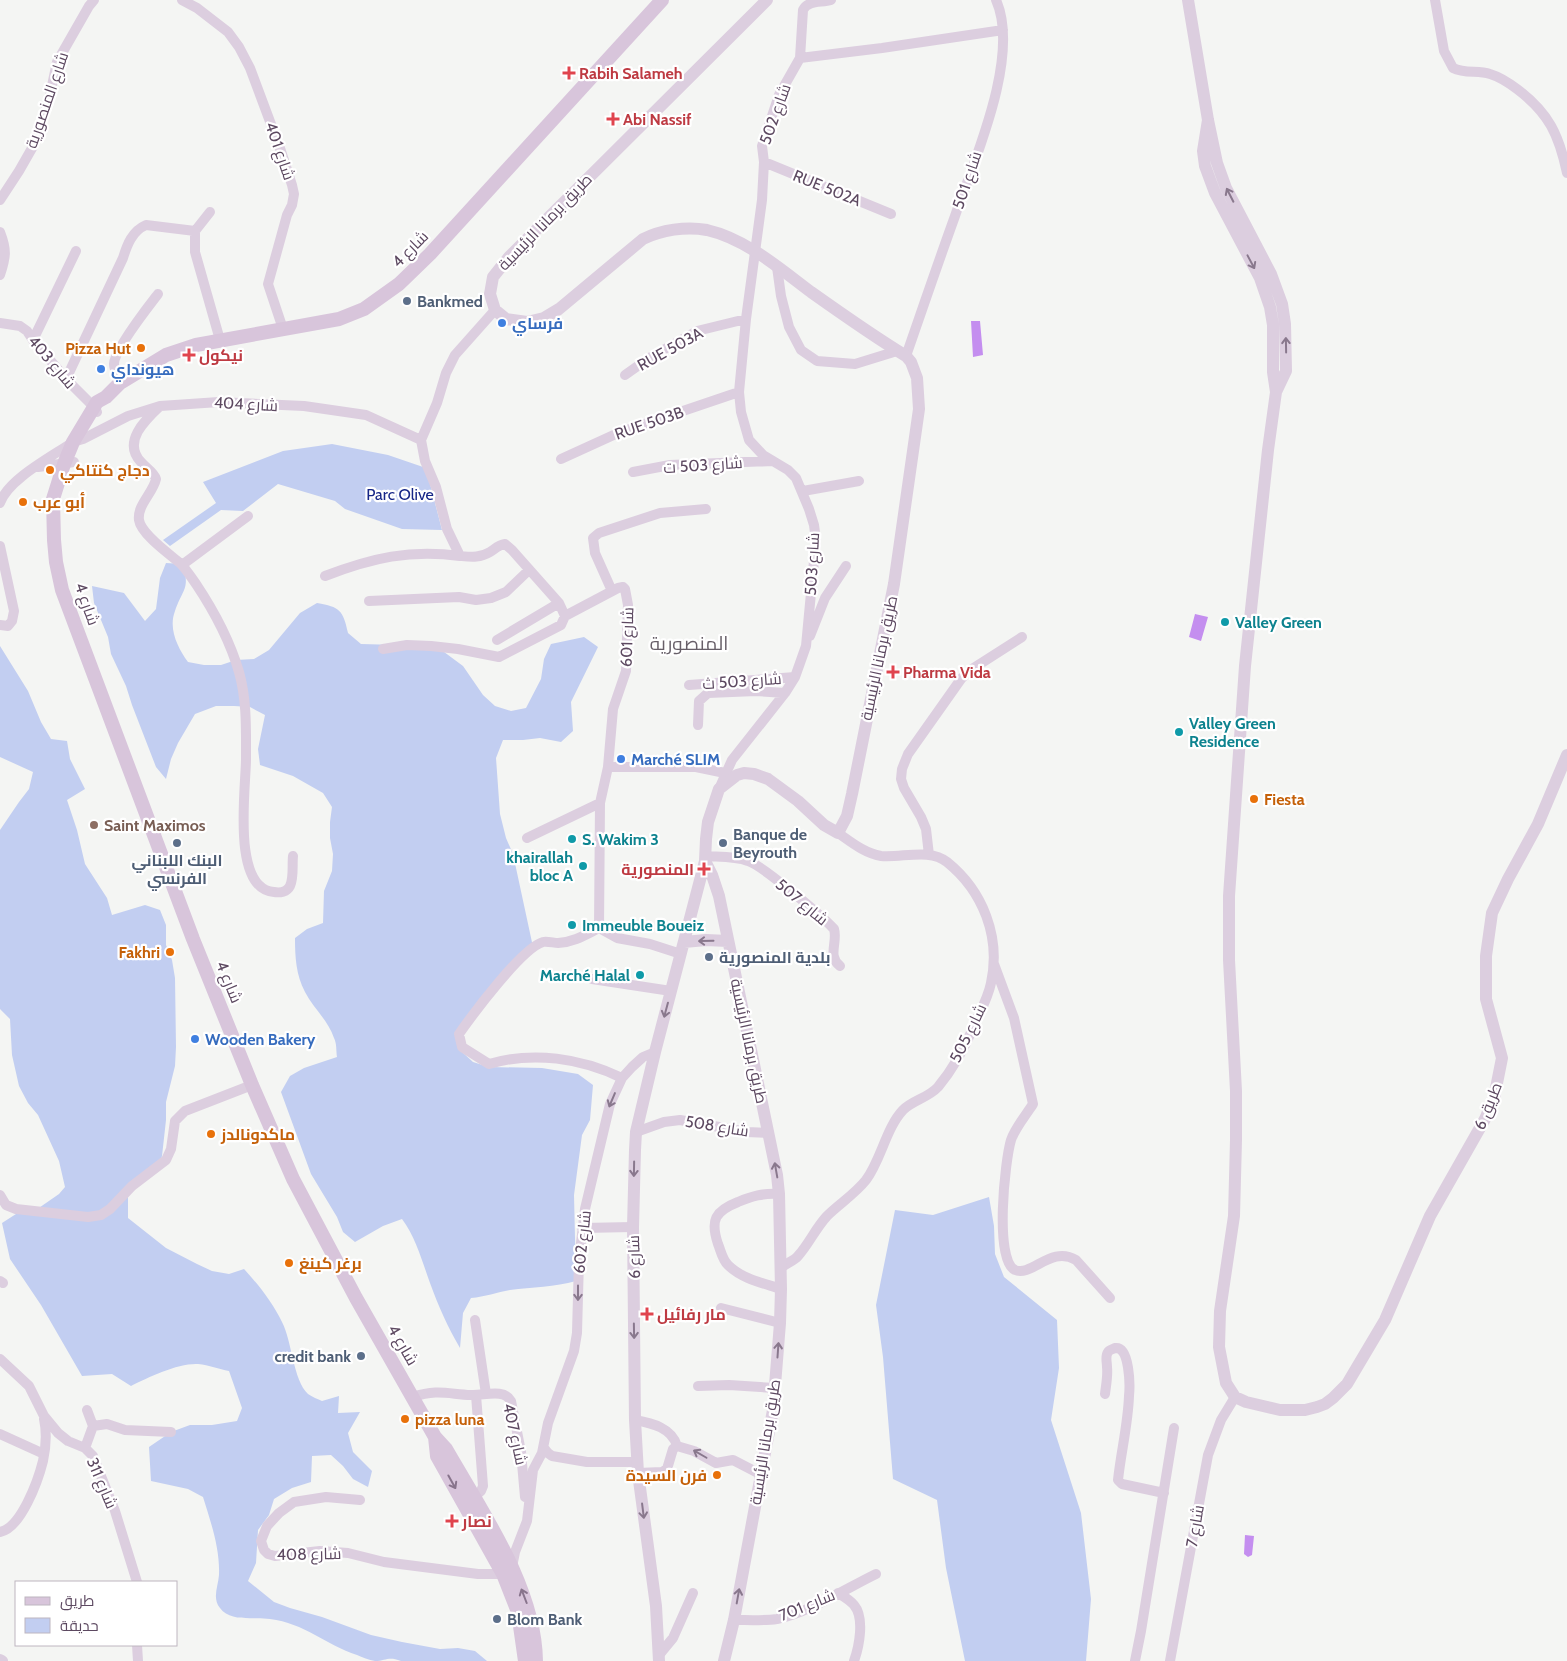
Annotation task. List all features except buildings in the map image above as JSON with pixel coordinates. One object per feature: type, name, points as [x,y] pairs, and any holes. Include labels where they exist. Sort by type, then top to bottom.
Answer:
[{"type":"main road","name":"شارع 4","points":[[492,1542],[474,1497],[446,1449],[435,1438],[356,1298],[293,1179],[252,1085],[193,939],[66,599],[56,562],[53,499],[78,440],[96,410],[97,402],[106,397],[120,383],[166,355],[196,345],[339,319],[364,309],[399,284],[430,254],[662,0]]},
{"type":"main road","name":"شارع 4","points":[[435,1438],[438,1456],[492,1542],[529,1608],[536,1661]]},
{"type":"main road","name":"شارع 4","points":[[507,1571],[518,1612],[526,1661]]},
{"type":"street","name":"شارع المنصورية","points":[[0,200],[35,143],[50,96],[58,62],[94,0]]},
{"type":"street","name":"شارع 401","points":[[182,0],[197,8],[228,32],[239,47],[250,68],[292,185],[294,194],[292,205],[287,215],[268,284],[282,329]]},
{"type":"street","name":"طريق برمانا الرئيسية","points":[[495,310],[490,294],[493,277],[508,257],[766,0]]},
{"type":"street","name":"شارع 502","points":[[756,252],[762,200],[764,162],[762,146],[779,95],[800,58],[803,10],[805,5],[831,0]]},
{"type":"street","name":"شارع 501","points":[[902,354],[993,107],[1001,63],[1003,30],[1001,13],[996,0]]},
{"type":"street","points":[[1188,0],[1217,163],[1226,188],[1265,260],[1282,304],[1285,324],[1286,371],[1276,392],[1245,666],[1229,896],[1229,960],[1236,1100],[1236,1148],[1234,1216],[1220,1311],[1219,1347],[1224,1379],[1228,1389],[1235,1397]]},
{"type":"street","points":[[1435,0],[1444,51],[1453,68],[1461,72],[1488,73],[1498,77],[1534,103],[1549,120],[1567,173]]},
{"type":"street","points":[[800,58],[1003,30]]},
{"type":"street","name":"RUE 502A","points":[[764,162],[891,214]]},
{"type":"street","points":[[210,212],[195,231],[195,252],[220,340]]},
{"type":"street","points":[[66,379],[123,258],[129,240],[135,233],[146,225],[195,231]]},
{"type":"street","points":[[460,556],[447,529],[436,487],[425,461],[421,440],[437,403],[446,373],[456,355],[495,310],[506,319],[527,322],[544,318],[559,309],[643,239],[656,233],[676,230],[706,230],[745,245],[862,329],[902,354]]},
{"type":"street","points":[[0,232],[6,254],[0,275]]},
{"type":"street","points":[[33,340],[76,251]]},
{"type":"street","name":"شارع 503","points":[[718,789],[732,760],[795,677],[806,646],[816,540],[814,525],[803,491],[792,474],[763,455],[749,440],[740,412],[739,392],[746,319],[756,252]]},
{"type":"street","points":[[777,267],[781,296],[789,327],[801,350],[817,361],[855,364],[902,354]]},
{"type":"street","points":[[120,383],[114,366],[117,355],[135,325],[158,294]]},
{"type":"street","name":"RUE 503A","points":[[626,375],[649,358],[697,331],[746,319]]},
{"type":"street","name":"شارع 403","points":[[0,323],[20,326],[27,331],[66,379],[96,410]]},
{"type":"street","name":"طريق برمانا الرئيسية","points":[[838,833],[844,822],[850,802],[894,584],[918,419],[917,378],[911,362],[902,354]]},
{"type":"street","name":"RUE 503B","points":[[561,458],[618,432],[739,392]]},
{"type":"street","name":"شارع 404","points":[[0,503],[10,487],[18,479],[78,440],[128,416],[160,406],[228,402],[270,406],[304,406],[366,415],[421,440]]},
{"type":"street","points":[[160,406],[141,424],[135,439],[136,456],[155,475],[156,479],[140,510],[138,519],[141,528],[166,553],[182,565],[213,610],[239,672],[245,702],[246,759],[243,814],[245,848],[254,882],[265,891],[279,893],[287,891],[290,885],[293,856]]},
{"type":"street","name":"شارع 503 ت","points":[[633,472],[670,465],[774,461]]},
{"type":"street","points":[[37,467],[69,463]]},
{"type":"street","points":[[803,491],[859,481]]},
{"type":"street","points":[[612,590],[595,553],[593,538],[599,533],[660,513],[706,509]]},
{"type":"street","points":[[182,565],[248,516]]},
{"type":"street","points":[[325,576],[354,565],[401,554],[436,552],[476,558],[483,556],[499,545],[505,544],[558,603],[565,616]]},
{"type":"street","points":[[0,546],[14,610],[12,621],[8,626],[0,626]]},
{"type":"street","points":[[806,646],[825,598],[846,566]]},
{"type":"street","points":[[369,601],[459,597],[476,600],[491,598],[506,592],[529,570]]},
{"type":"street","name":"شارع 601","points":[[383,648],[407,645],[431,646],[499,657],[561,625],[565,616],[612,590],[622,587],[625,589],[628,597],[625,678],[612,709],[608,767],[600,803],[598,928]]},
{"type":"street","points":[[497,640],[558,603]]},
{"type":"street","points":[[929,855],[926,829],[901,779],[902,769],[908,754],[969,671],[1022,638]]},
{"type":"street","name":"شارع 503 ث","points":[[689,685],[795,677]]},
{"type":"street","points":[[698,725],[698,701],[708,692],[785,692]]},
{"type":"street","name":"طريق 6","points":[[1235,1397],[1262,1406],[1295,1410],[1325,1404],[1347,1384],[1385,1320],[1430,1216],[1485,1119],[1494,1098],[1502,1058],[1486,999],[1486,956],[1492,913],[1538,824],[1567,755]]},
{"type":"street","points":[[608,767],[696,767],[725,773]]},
{"type":"street","points":[[705,859],[708,822],[718,789],[737,774],[754,774],[768,780],[782,789],[824,825],[838,833]]},
{"type":"street","points":[[527,838],[600,803]]},
{"type":"street","name":"شارع 505","points":[[780,1269],[799,1255],[813,1233],[827,1217],[865,1181],[892,1128],[903,1111],[931,1094],[950,1070],[967,1041],[984,1004],[991,984],[994,963],[992,932],[981,903],[964,877],[947,862],[936,855],[880,856],[858,847],[838,833]]},
{"type":"street","name":"طريق برمانا الرئيسية","points":[[705,859],[719,896],[769,1134],[779,1194],[780,1323],[773,1410],[734,1620],[724,1661]]},
{"type":"street","name":"شارع 6","points":[[659,1658],[656,1606],[638,1468],[635,1420],[633,1227],[636,1132],[705,859]]},
{"type":"street","name":"شارع 507","points":[[705,859],[746,860],[754,863],[785,887],[834,928],[836,940],[833,955],[840,966]]},
{"type":"street","points":[[695,900],[719,896]]},
{"type":"street","points":[[622,1078],[604,1069],[570,1060],[520,1057],[489,1064],[462,1047],[459,1034],[494,988],[526,952],[543,942],[577,940],[598,928],[617,938],[683,948],[706,940],[728,942]]},
{"type":"street","points":[[994,963],[1014,1018],[1033,1104],[1012,1137],[1008,1151],[1002,1211],[1006,1259],[1010,1266],[1017,1271],[1025,1270],[1059,1256],[1071,1257],[1076,1260],[1110,1298]]},
{"type":"street","points":[[592,979],[671,991]]},
{"type":"street","name":"شارع 602","points":[[520,1536],[527,1521],[534,1470],[544,1448],[548,1423],[571,1363],[578,1332],[578,1260],[582,1228],[587,1196],[610,1104],[622,1078],[643,1058],[655,1052]]},
{"type":"street","points":[[0,1195],[6,1205],[16,1209],[88,1217],[101,1216],[132,1186],[166,1160],[171,1149],[175,1121],[185,1111],[252,1085]]},
{"type":"street","name":"شارع 508","points":[[636,1132],[664,1122],[680,1120],[769,1134]]},
{"type":"street","points":[[779,1194],[753,1195],[724,1208],[718,1215],[714,1225],[717,1241],[723,1258],[728,1265],[752,1280],[780,1289]]},
{"type":"street","points":[[582,1228],[633,1227]]},
{"type":"street","points":[[721,1308],[780,1323]]},
{"type":"street","points":[[474,1497],[483,1486],[481,1395],[475,1320]]},
{"type":"street","points":[[1105,1394],[1108,1370],[1106,1358],[1108,1352],[1118,1348],[1123,1351],[1125,1356],[1129,1376],[1129,1395],[1118,1480],[1122,1484],[1164,1493]]},
{"type":"street","name":"شارع 311","points":[[0,1359],[29,1386],[44,1416],[68,1441],[85,1448],[93,1456],[115,1511],[137,1581]]},
{"type":"street","points":[[698,1386],[729,1385],[775,1388]]},
{"type":"street","name":"شارع 407","points":[[413,1397],[434,1392],[481,1395],[505,1394],[512,1401],[522,1452],[525,1490],[525,1511],[520,1536]]},
{"type":"street","name":"شارع 7","points":[[1170,1661],[1208,1455],[1222,1420],[1235,1397]]},
{"type":"street","points":[[85,1448],[93,1426],[87,1410]]},
{"type":"street","points":[[0,1532],[18,1521],[37,1481],[44,1454],[47,1430],[44,1416]]},
{"type":"street","points":[[635,1420],[647,1422],[664,1430],[675,1440],[677,1446]]},
{"type":"street","points":[[93,1426],[107,1424],[125,1430],[171,1432]]},
{"type":"street","points":[[1135,1661],[1174,1428]]},
{"type":"street","points":[[0,1434],[44,1454]]},
{"type":"street","points":[[677,1446],[694,1450],[716,1463],[733,1460],[760,1474]]},
{"type":"street","points":[[544,1448],[552,1456],[662,1472],[667,1469],[673,1449],[677,1446]]},
{"type":"street","name":"شارع 408","points":[[360,1500],[326,1497],[294,1502],[279,1513],[267,1526],[261,1541],[264,1550],[268,1554],[275,1556],[320,1551],[348,1553],[399,1564],[478,1574],[507,1571]]},
{"type":"street","points":[[507,1571],[520,1536]]},
{"type":"street","name":"شارع 701","points":[[734,1620],[778,1618],[808,1608],[876,1574]]},
{"type":"street","points":[[838,1592],[855,1606],[858,1613],[860,1626],[858,1650],[854,1661]]},
{"type":"street","points":[[659,1658],[673,1638],[694,1593]]},
{"type":"street","points":[[137,1646],[138,1661]]},
{"type":"green space","name":"Parc Olive","points":[[332,444],[388,455],[426,468],[442,530],[402,529],[345,509],[335,501],[278,484],[243,511],[221,510],[170,546],[163,540],[216,503],[203,482],[283,451]]},
{"type":"green space","points":[[166,563],[183,564],[185,573],[185,589],[173,618],[173,631],[181,651],[188,662],[204,665],[221,665],[236,660],[254,659],[269,650],[300,613],[317,603],[336,608],[342,614],[348,633],[361,644],[436,646],[463,666],[483,695],[495,706],[511,711],[526,708],[541,679],[544,659],[551,644],[584,637],[598,647],[571,702],[573,731],[561,742],[540,738],[503,740],[496,758],[500,814],[506,838],[513,854],[533,947],[466,1020],[461,1051],[473,1062],[489,1067],[542,1068],[578,1074],[593,1085],[590,1120],[582,1135],[574,1195],[576,1281],[552,1286],[510,1290],[471,1298],[463,1313],[460,1348],[440,1308],[415,1242],[402,1219],[383,1226],[355,1242],[343,1232],[337,1217],[311,1174],[281,1092],[290,1076],[304,1068],[337,1057],[336,1043],[331,1032],[302,986],[297,966],[295,945],[295,938],[307,929],[323,923],[324,891],[332,871],[333,854],[330,822],[332,807],[323,793],[293,776],[260,765],[258,749],[265,715],[250,707],[216,706],[195,714],[178,743],[171,759],[166,779],[156,767],[126,686],[111,654],[108,637],[94,603],[92,586],[124,593],[145,621],[156,609],[160,578]]},
{"type":"green space","points":[[0,646],[28,691],[41,722],[51,739],[67,741],[70,759],[85,789],[67,800],[77,830],[85,864],[107,898],[112,915],[145,905],[160,910],[166,925],[166,945],[172,960],[175,978],[175,1066],[166,1102],[162,1156],[156,1173],[139,1182],[128,1197],[128,1218],[166,1248],[212,1271],[229,1274],[244,1269],[265,1294],[278,1315],[285,1330],[303,1388],[308,1394],[322,1401],[339,1396],[338,1413],[360,1412],[348,1433],[353,1452],[372,1471],[368,1487],[353,1479],[331,1455],[312,1456],[311,1482],[292,1488],[274,1499],[269,1515],[258,1530],[256,1563],[248,1581],[274,1602],[290,1608],[322,1617],[371,1635],[440,1649],[458,1648],[475,1651],[487,1661],[401,1661],[390,1659],[375,1661],[346,1651],[282,1621],[264,1618],[243,1618],[230,1616],[225,1613],[216,1600],[219,1575],[218,1555],[203,1497],[188,1489],[151,1481],[149,1447],[171,1432],[190,1425],[212,1425],[237,1421],[242,1408],[229,1371],[190,1364],[164,1371],[131,1386],[112,1374],[82,1376],[41,1305],[10,1259],[2,1223],[16,1214],[33,1212],[59,1194],[65,1187],[59,1161],[38,1115],[28,1103],[19,1086],[12,1055],[10,1019],[0,1009],[0,830],[29,789],[33,772],[0,757]]},
{"type":"green space","points":[[989,1197],[994,1226],[995,1254],[1004,1277],[1057,1320],[1059,1368],[1051,1420],[1081,1513],[1091,1599],[1086,1661],[965,1661],[946,1568],[937,1500],[893,1479],[883,1357],[876,1305],[895,1210],[933,1215]]},
{"type":"shaded area","points":[[971,321],[980,321],[983,355],[973,357]]},
{"type":"shaded area","points":[[1195,614],[1208,617],[1201,641],[1189,637]]},
{"type":"shaded area","points":[[1245,1535],[1254,1536],[1252,1555],[1248,1557],[1244,1554]]},
{"type":"place","name":"Rabih Salameh","points":[[569,73]]},
{"type":"place","name":"Abi Nassif","points":[[613,119]]},
{"type":"place","name":"Bankmed","points":[[407,301]]},
{"type":"place","name":"فرساي","points":[[502,323]]},
{"type":"place","name":"Pizza Hut","points":[[141,348]]},
{"type":"place","name":"نيكول","points":[[189,355]]},
{"type":"place","name":"هيونداي","points":[[101,369]]},
{"type":"place","name":"دجاج كنتاكي","points":[[50,470]]},
{"type":"place","name":"أبو عرب","points":[[23,502]]},
{"type":"place","name":"Valley Green","points":[[1225,622]]},
{"type":"place","name":"Pharma Vida","points":[[893,672]]},
{"type":"place","name":"Valley Green Residence","points":[[1179,732]]},
{"type":"place","name":"Marché SLIM","points":[[621,759]]},
{"type":"place","name":"Fiesta","points":[[1254,799]]},
{"type":"place","name":"Saint Maximos","points":[[94,825]]},
{"type":"place","name":"S. Wakim 3","points":[[572,839]]},
{"type":"place","name":"البنك اللبناني الفرنسي","points":[[177,843]]},
{"type":"place","name":"Banque de Beyrouth","points":[[723,843]]},
{"type":"place","name":"khairallah bloc A","points":[[583,866]]},
{"type":"place","name":"المنصورية","points":[[704,869]]},
{"type":"place","name":"Immeuble Boueiz","points":[[572,925]]},
{"type":"place","name":"Fakhri","points":[[170,952]]},
{"type":"place","name":"بلدية المنصورية","points":[[709,957]]},
{"type":"place","name":"Marché Halal","points":[[640,975]]},
{"type":"place","name":"Wooden Bakery","points":[[195,1039]]},
{"type":"place","name":"ماكدونالدز","points":[[211,1134]]},
{"type":"place","name":"برغر كينغ","points":[[289,1263]]},
{"type":"place","name":"مار رفائيل","points":[[647,1314]]},
{"type":"place","name":"credit bank","points":[[361,1356]]},
{"type":"place","name":"pizza luna","points":[[405,1419]]},
{"type":"place","name":"فرن السيدة","points":[[717,1475]]},
{"type":"place","name":"نصار","points":[[452,1521]]},
{"type":"place","name":"Blom Bank","points":[[497,1619]]},
{"type":"district","name":"المنصورية","points":[[689,643]]}]
